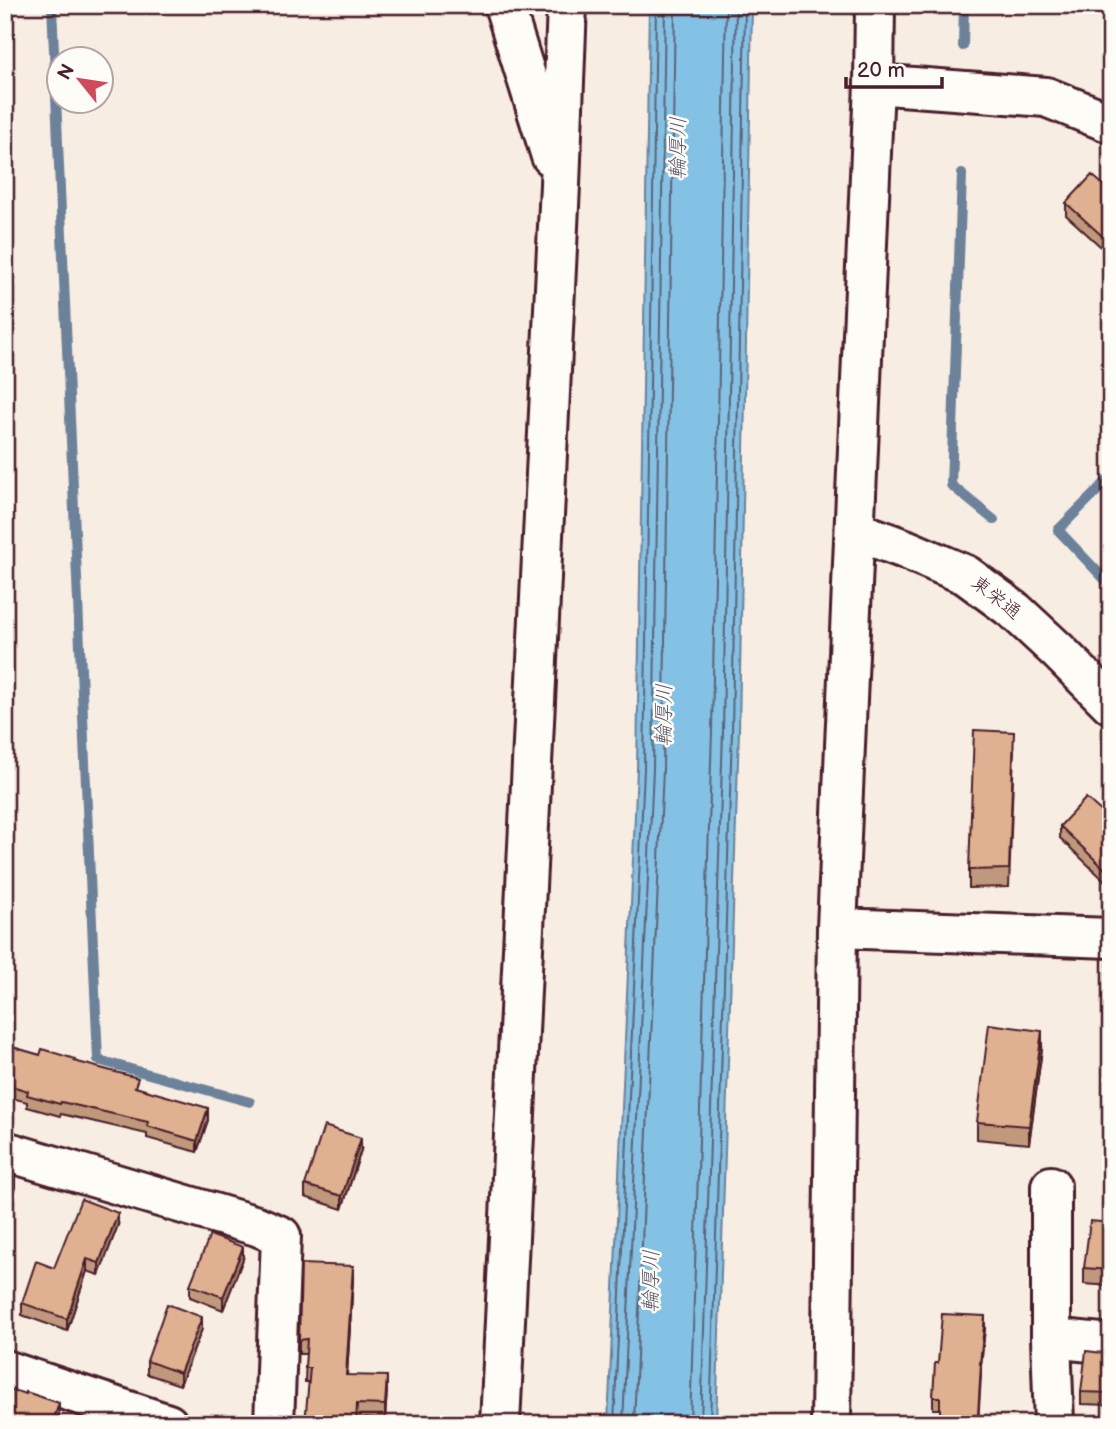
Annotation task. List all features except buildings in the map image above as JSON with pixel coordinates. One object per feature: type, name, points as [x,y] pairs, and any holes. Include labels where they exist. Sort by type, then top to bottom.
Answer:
[{"type":"street","points":[[505,5],[560,185]]},
{"type":"street","points":[[500,1424],[567,5]]},
{"type":"street","points":[[831,1424],[837,928],[856,531],[875,5]]},
{"type":"street","points":[[874,84],[1046,97],[1111,123]]},
{"type":"street","name":"東栄通","points":[[856,531],[966,575],[1015,611],[1111,704]]},
{"type":"street","points":[[837,928],[1111,938]]},
{"type":"street","points":[[5,1151],[257,1226],[281,1236],[274,1424]]},
{"type":"street","points":[[1051,1186],[1054,1424]]},
{"type":"street","points":[[1051,1338],[1111,1344]]},
{"type":"street","points":[[5,1370],[168,1424]]},
{"type":"water","name":"輪厚川","points":[[649,5],[752,5],[739,731],[716,1424],[608,1424],[637,769]]},
{"type":"waterway","points":[[52,5],[98,1060],[250,1102]]},
{"type":"waterway","points":[[963,46],[964,5]]},
{"type":"waterway","points":[[962,174],[951,485],[994,520]]},
{"type":"waterway","points":[[1111,477],[1058,530],[1111,586]]}]
